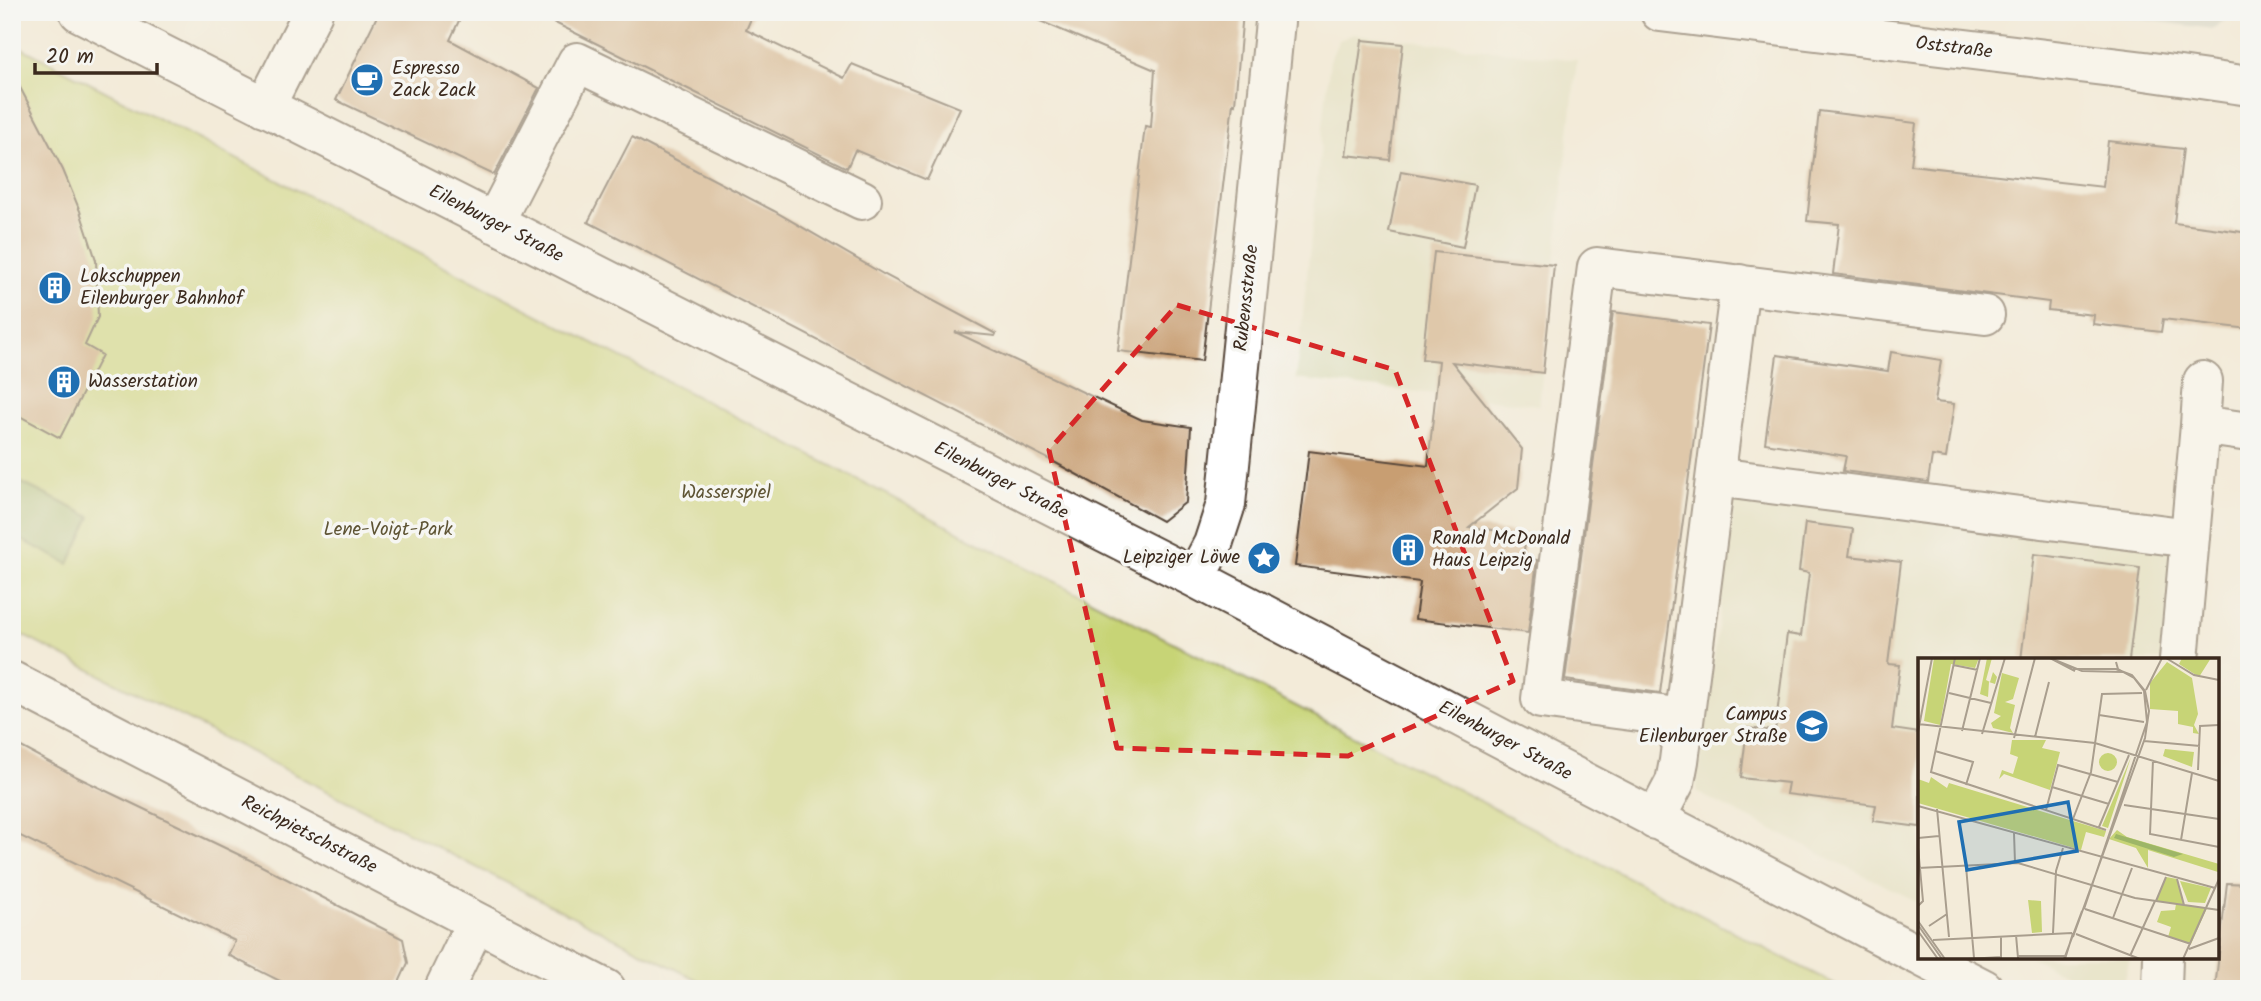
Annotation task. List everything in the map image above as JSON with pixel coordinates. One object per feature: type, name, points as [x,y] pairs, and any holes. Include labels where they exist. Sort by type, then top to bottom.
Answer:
[{"type":"street","name":"Eilenburger Straße","points":[[79,12],[1195,578],[1918,955]]},
{"type":"street","points":[[265,107],[313,12]]},
{"type":"street","name":"Rubensstraße","points":[[1195,578],[1213,544],[1226,505],[1276,12]]},
{"type":"street","name":"Oststraße","points":[[1660,12],[2249,86]]},
{"type":"street","points":[[494,223],[577,62],[862,200]]},
{"type":"street","points":[[1684,718],[1541,699],[1597,267],[1986,315]]},
{"type":"street","points":[[1655,820],[1675,782],[1740,284]]},
{"type":"street","points":[[2179,658],[2203,381]]},
{"type":"street","points":[[2200,425],[2249,432]]},
{"type":"street","points":[[1716,477],[2190,538]]},
{"type":"street","name":"Reichpietschstraße","points":[[12,681],[606,989]]},
{"type":"street","points":[[444,989],[476,922]]},
{"type":"street","name":"Eilenburger Straße","points":[[1925,959],[1984,989]]},
{"type":"street","points":[[2162,989],[2163,959]]},
{"type":"highlighted area","points":[[1177,305],[1395,370],[1513,681],[1348,756],[1117,748],[1049,450]]},
{"type":"shaded area","points":[[2081,12],[2235,12],[2213,29]]},
{"type":"shaded area","points":[[1354,34],[1577,60],[1539,405],[1296,379],[1330,60],[1339,40]]},
{"type":"shaded area","name":"Campus Eilenburger Straße","points":[[1736,492],[2171,549],[2163,658],[1918,658],[1918,902],[1696,792]]},
{"type":"shaded area","points":[[2034,959],[2130,959],[2123,989],[2094,989]]},
{"type":"green space","name":"Lene-Voigt-Park","points":[[12,43],[1844,989],[715,989],[12,630]]},
{"type":"green space","points":[[12,478],[91,517],[69,564],[12,535]]},
{"type":"building","points":[[379,12],[463,12],[450,40],[539,88],[494,175],[336,100]]},
{"type":"building","points":[[533,12],[754,12],[746,30],[844,78],[852,64],[960,108],[927,180],[855,150],[847,168]]},
{"type":"building","points":[[1019,12],[1243,12],[1235,104],[1233,103],[1202,361],[1118,351],[1145,126],[1151,127],[1155,70]]},
{"type":"building","points":[[1362,40],[1403,44],[1390,160],[1346,155]]},
{"type":"building","name":"Lokschuppen Eilenburger Bahnhof","points":[[12,72],[63,170],[96,260],[98,317],[85,345],[102,355],[60,438],[12,412]]},
{"type":"building","points":[[1819,111],[1916,123],[1911,165],[2103,187],[2108,141],[2183,149],[2174,223],[2249,233],[2249,329],[2163,319],[2161,332],[2093,324],[2094,315],[2048,310],[2049,302],[1833,274],[1839,224],[1807,221]]},
{"type":"building","points":[[632,137],[774,211],[883,274],[996,334],[955,332],[1142,420],[1191,427],[1186,502],[1162,521],[1054,462],[588,222]]},
{"type":"building","points":[[1401,171],[1475,185],[1463,247],[1389,232]]},
{"type":"building","points":[[1434,252],[1554,265],[1543,373],[1452,362],[1522,449],[1518,488],[1469,527],[1526,534],[1523,558],[1537,560],[1528,633],[1415,619],[1420,582],[1295,566],[1309,451],[1428,466],[1439,361],[1422,359]]},
{"type":"building","points":[[1613,312],[1709,325],[1660,693],[1565,680]]},
{"type":"building","points":[[1891,352],[1941,360],[1935,402],[1954,404],[1946,458],[1932,456],[1928,482],[1843,471],[1846,456],[1765,443],[1777,355],[1888,371]]},
{"type":"building","points":[[1805,523],[1853,529],[1849,556],[1901,562],[1888,664],[1900,665],[1892,729],[1918,733],[1918,827],[1873,821],[1876,805],[1786,794],[1788,783],[1741,778],[1747,728],[1775,731],[1787,634],[1801,636],[1809,573],[1799,571]]},
{"type":"building","points":[[2034,554],[2140,568],[2129,658],[2021,658]]},
{"type":"building","points":[[12,742],[403,939],[408,963],[396,989],[296,989],[228,955],[235,941],[12,832]]},
{"type":"building","points":[[2227,883],[2249,884],[2249,989],[2215,989]]},
{"type":"place","name":"Espresso Zack Zack","points":[[367,80]]},
{"type":"place","name":"Lokschuppen Eilenburger Bahnhof","points":[[55,288]]},
{"type":"place","name":"Wasserstation","points":[[64,382]]},
{"type":"place","name":"Ronald McDonald Haus Leipzig","points":[[1408,550]]},
{"type":"place","name":"Leipziger Löwe","points":[[1264,558]]},
{"type":"place","name":"Campus Eilenburger Straße","points":[[1812,726]]},
{"type":"park label","name":"Wasserspiel","points":[[726,493]]}]
